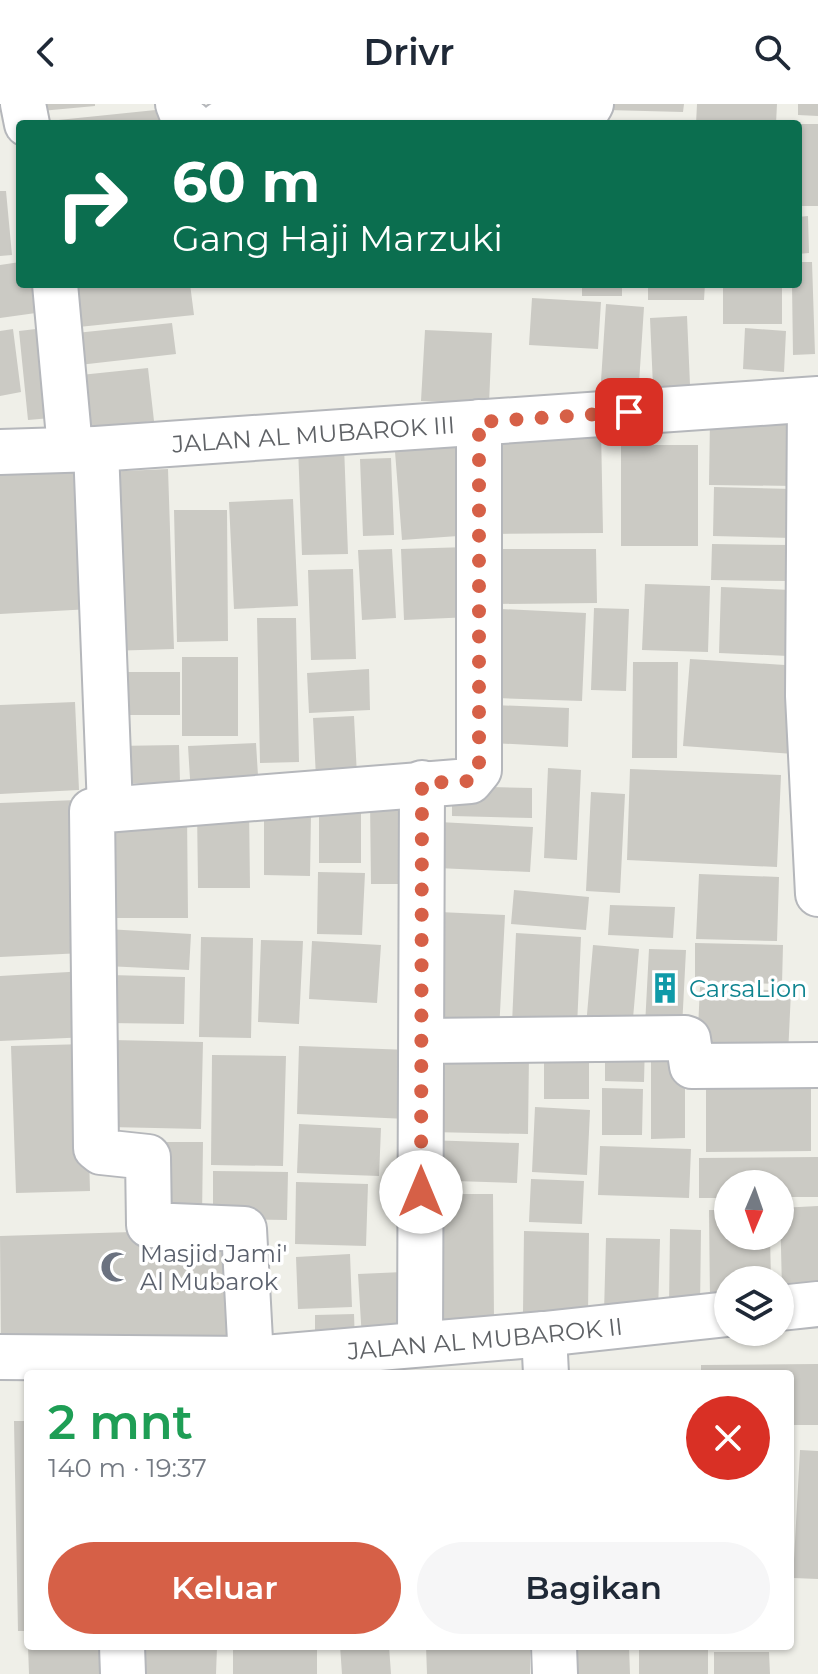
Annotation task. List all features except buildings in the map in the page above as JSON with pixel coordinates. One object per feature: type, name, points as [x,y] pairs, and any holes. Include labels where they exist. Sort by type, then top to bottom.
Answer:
[{"type":"street","points":[[256,120],[282,117],[585,114],[591,104]]},
{"type":"street","points":[[56,288],[83,448],[110,808]]},
{"type":"street","points":[[814,400],[813,696],[818,894]]},
{"type":"street","name":"JALAN AL MUBAROK III","points":[[0,452],[814,400]]},
{"type":"street","points":[[251,1359],[244,1229],[149,1225],[148,1157],[101,1152],[96,1148],[91,816],[95,809],[470,781],[479,770],[479,422]]},
{"type":"street","points":[[420,1344],[422,783]]},
{"type":"street","points":[[422,1041],[685,1038],[688,1039],[692,1066],[818,1064]]},
{"type":"street","points":[[794,1307],[818,1304]]},
{"type":"street","name":"JALAN AL MUBAROK II","points":[[0,1357],[117,1365],[251,1359],[420,1344],[545,1354],[714,1317]]},
{"type":"street","points":[[122,1650],[123,1674]]},
{"type":"street","points":[[554,1650],[555,1674]]},
{"type":"place","name":"CarsaLion","points":[[665,988]]},
{"type":"place","name":"Masjid Jami' Al Mubarok","points":[[116,1267]]},
{"type":"route","points":[[421,1192],[422,783],[470,781],[479,770],[479,422],[629,412]]}]
